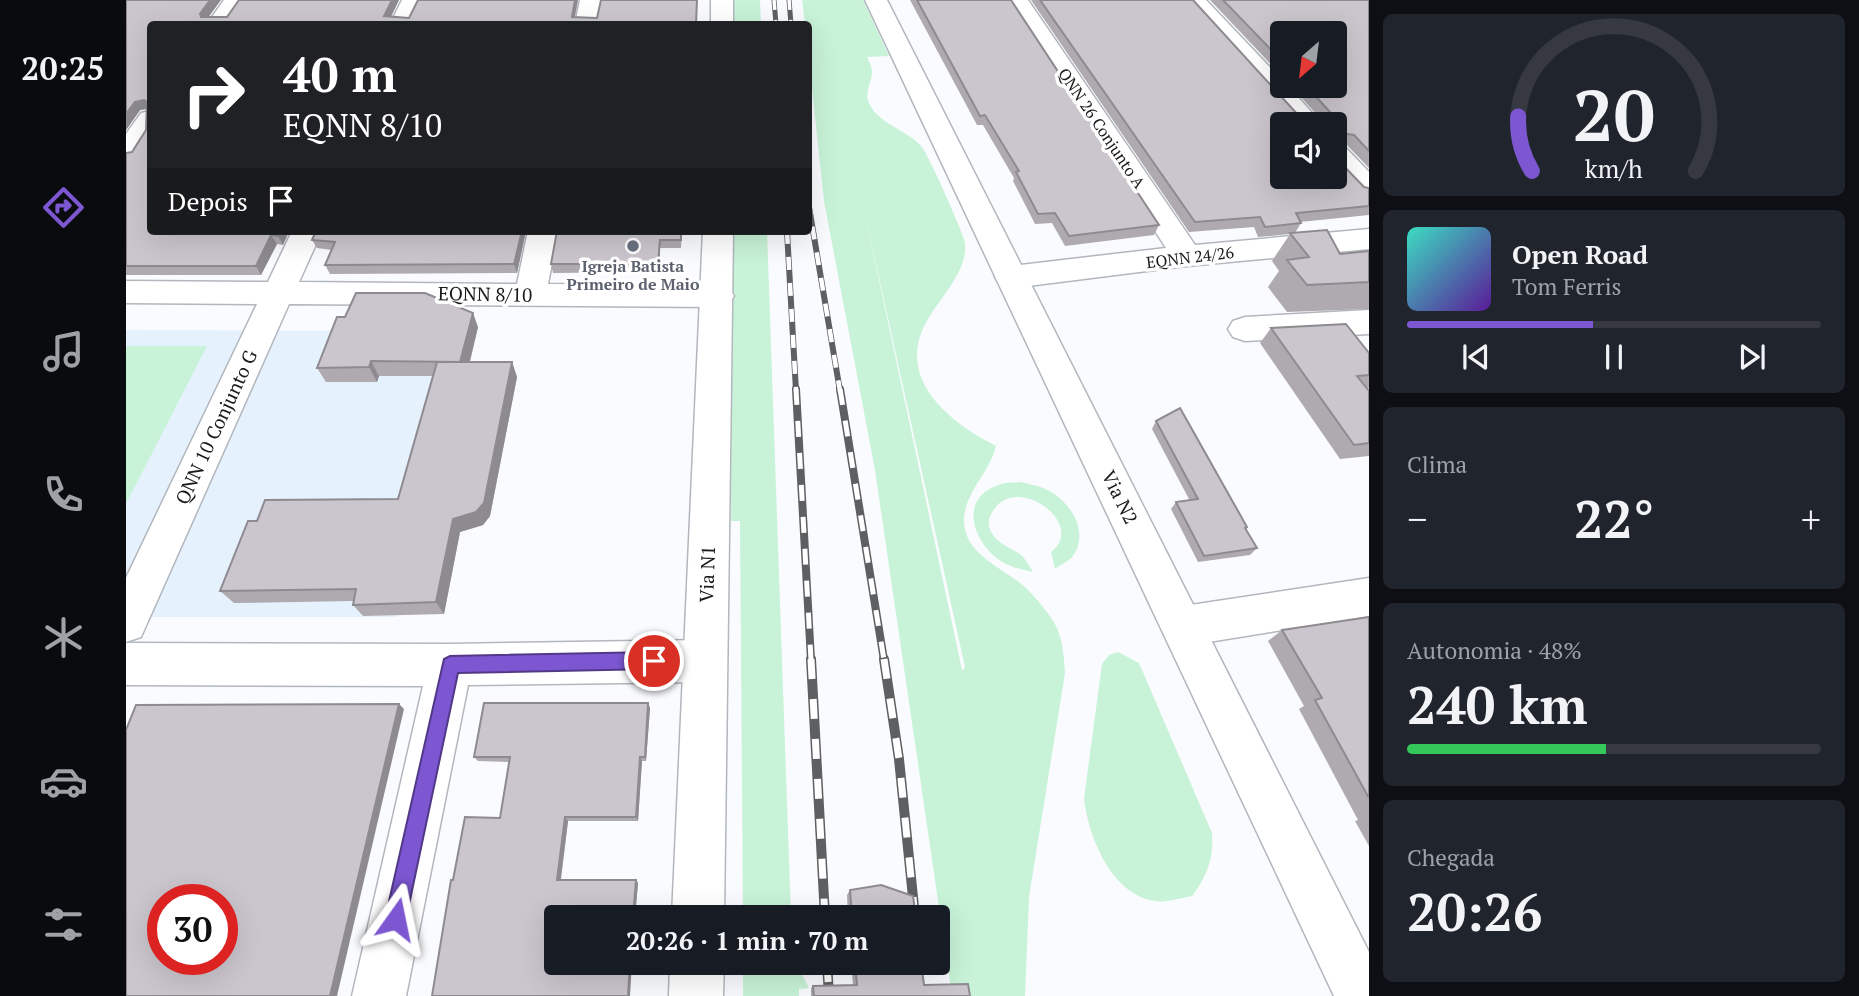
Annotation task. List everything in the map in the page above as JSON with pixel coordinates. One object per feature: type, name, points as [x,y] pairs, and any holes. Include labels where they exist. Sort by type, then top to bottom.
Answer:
[{"type":"street","points":[[220,21],[235,0]]},
{"type":"street","points":[[402,21],[413,0]]},
{"type":"street","points":[[587,21],[591,0]]},
{"type":"street","points":[[722,0],[722,21]]},
{"type":"street","name":"Via N2","points":[[876,0],[1184,626],[1362,996]]},
{"type":"street","name":"QNN 26 Conjunto A","points":[[1017,0],[1187,256]]},
{"type":"street","points":[[1194,0],[1298,112]]},
{"type":"street","points":[[126,153],[147,123]]},
{"type":"street","points":[[1347,166],[1369,189]]},
{"type":"street","name":"QNN 10 Conjunto G","points":[[126,623],[305,235]]},
{"type":"street","points":[[530,295],[542,235]]},
{"type":"street","name":"Via N1","points":[[698,905],[719,235]]},
{"type":"street","name":"EQNN 24/26","points":[[1011,277],[1187,256],[1365,244]]},
{"type":"street","name":"EQNN 8/10","points":[[126,292],[718,296]]},
{"type":"street","points":[[1245,329],[1369,321]]},
{"type":"street","points":[[1184,626],[1369,597]]},
{"type":"street","points":[[126,664],[450,665],[555,661],[704,661]]},
{"type":"street","points":[[379,996],[450,665]]},
{"type":"street","points":[[696,996],[697,975]]},
{"type":"shaded area","points":[[126,330],[460,331],[398,617],[126,617]]},
{"type":"green space","points":[[733,0],[760,0],[761,21],[733,21]]},
{"type":"green space","points":[[802,0],[863,0],[889,56],[867,57],[872,72],[867,95],[869,103],[886,122],[922,147],[964,239],[965,249],[959,271],[928,319],[919,340],[917,360],[922,379],[931,396],[961,424],[996,446],[989,465],[965,509],[965,531],[970,542],[986,559],[1017,580],[1038,601],[1056,626],[1062,643],[1065,673],[1029,897],[1025,996],[952,996],[949,975],[950,905],[939,905],[875,470],[824,201],[812,88],[812,21],[805,21]],"holes":[[[865,214],[965,667],[962,670]]]},
{"type":"green space","points":[[732,235],[767,235],[791,905],[743,905],[740,521],[731,521]]},
{"type":"green space","points":[[126,346],[207,346],[126,504]]},
{"type":"green space","points":[[1021,482],[1043,488],[1061,499],[1078,526],[1078,546],[1073,556],[1055,569],[1051,552],[1060,541],[1061,528],[1055,516],[1044,506],[1031,499],[1017,497],[1004,500],[992,513],[989,524],[994,536],[1022,556],[1033,572],[1016,568],[995,557],[979,536],[974,524],[977,501],[985,492],[999,485]]},
{"type":"green space","points":[[1118,652],[1139,663],[1212,833],[1212,851],[1208,866],[1192,896],[1154,901],[1139,896],[1114,875],[1091,830],[1084,799],[1102,664],[1109,655]]},
{"type":"green space","points":[[743,975],[802,975],[809,988],[799,989],[799,996],[743,996]]},
{"type":"building","points":[[126,0],[210,0],[200,14],[201,17],[227,17],[239,0],[392,0],[384,16],[409,18],[418,0],[575,0],[572,17],[597,18],[601,0],[697,0],[696,21],[147,21],[147,102],[135,102],[126,114]]},
{"type":"building","points":[[917,0],[1011,0],[1159,225],[1069,236],[1055,213],[1038,214],[1016,172],[1019,171],[985,115],[980,116]]},
{"type":"building","points":[[1040,0],[1193,0],[1270,84],[1270,98],[1283,98],[1295,112],[1270,112],[1270,189],[1347,189],[1347,169],[1364,187],[1369,188],[1369,206],[1296,213],[1301,223],[1265,227],[1260,217],[1195,222]]},
{"type":"building","points":[[1223,0],[1369,0],[1369,151],[1354,135],[1347,134],[1347,112],[1330,112],[1317,98],[1348,98],[1348,21],[1270,21],[1270,49]]},
{"type":"building","points":[[147,102],[147,235],[271,235],[256,266],[126,266],[126,153],[132,152],[146,130]]},
{"type":"building","points":[[1327,230],[1340,254],[1369,251],[1369,282],[1307,285],[1287,260],[1309,257],[1290,233]]},
{"type":"building","points":[[314,235],[521,235],[514,264],[325,265],[335,242],[312,240]]},
{"type":"building","points":[[556,235],[681,235],[681,240],[660,240],[658,264],[551,264]]},
{"type":"building","points":[[356,293],[425,293],[473,313],[460,362],[371,361],[369,367],[317,368],[337,317],[345,317]]},
{"type":"building","points":[[1346,324],[1369,353],[1369,375],[1357,376],[1369,391],[1369,443],[1354,445],[1271,328]]},
{"type":"building","points":[[437,362],[512,362],[484,503],[476,512],[453,519],[436,602],[353,605],[356,589],[220,591],[248,521],[257,521],[265,500],[398,499]]},
{"type":"building","points":[[1180,408],[1257,548],[1204,556],[1176,502],[1198,499],[1156,421]]},
{"type":"building","points":[[1369,617],[1369,798],[1315,700],[1322,698],[1282,630]]},
{"type":"building","points":[[484,703],[648,703],[645,757],[640,757],[636,817],[565,817],[557,880],[636,880],[634,905],[544,905],[544,975],[629,975],[628,996],[432,996],[451,880],[465,817],[500,818],[510,757],[474,757]]},
{"type":"building","points":[[399,704],[330,996],[126,996],[126,730],[136,705]]},
{"type":"building","points":[[881,885],[913,896],[914,905],[851,905],[850,890]]},
{"type":"building","points":[[856,975],[923,975],[924,985],[968,984],[970,996],[814,996],[813,986],[857,985]]},
{"type":"railway","points":[[774,0],[776,21]]},
{"type":"railway","points":[[789,0],[791,21]]},
{"type":"railway","points":[[812,225],[840,391]]},
{"type":"railway","points":[[787,235],[796,391]]},
{"type":"railway","points":[[796,389],[811,660]]},
{"type":"railway","points":[[840,389],[884,660]]},
{"type":"railway","points":[[811,659],[824,905]]},
{"type":"railway","points":[[884,659],[899,759],[914,905]]},
{"type":"railway","points":[[828,975],[829,996]]},
{"type":"place","name":"Igreja Batista Primeiro de Maio","points":[[633,246]]},
{"type":"route","points":[[396,919],[450,665],[654,661]]}]
